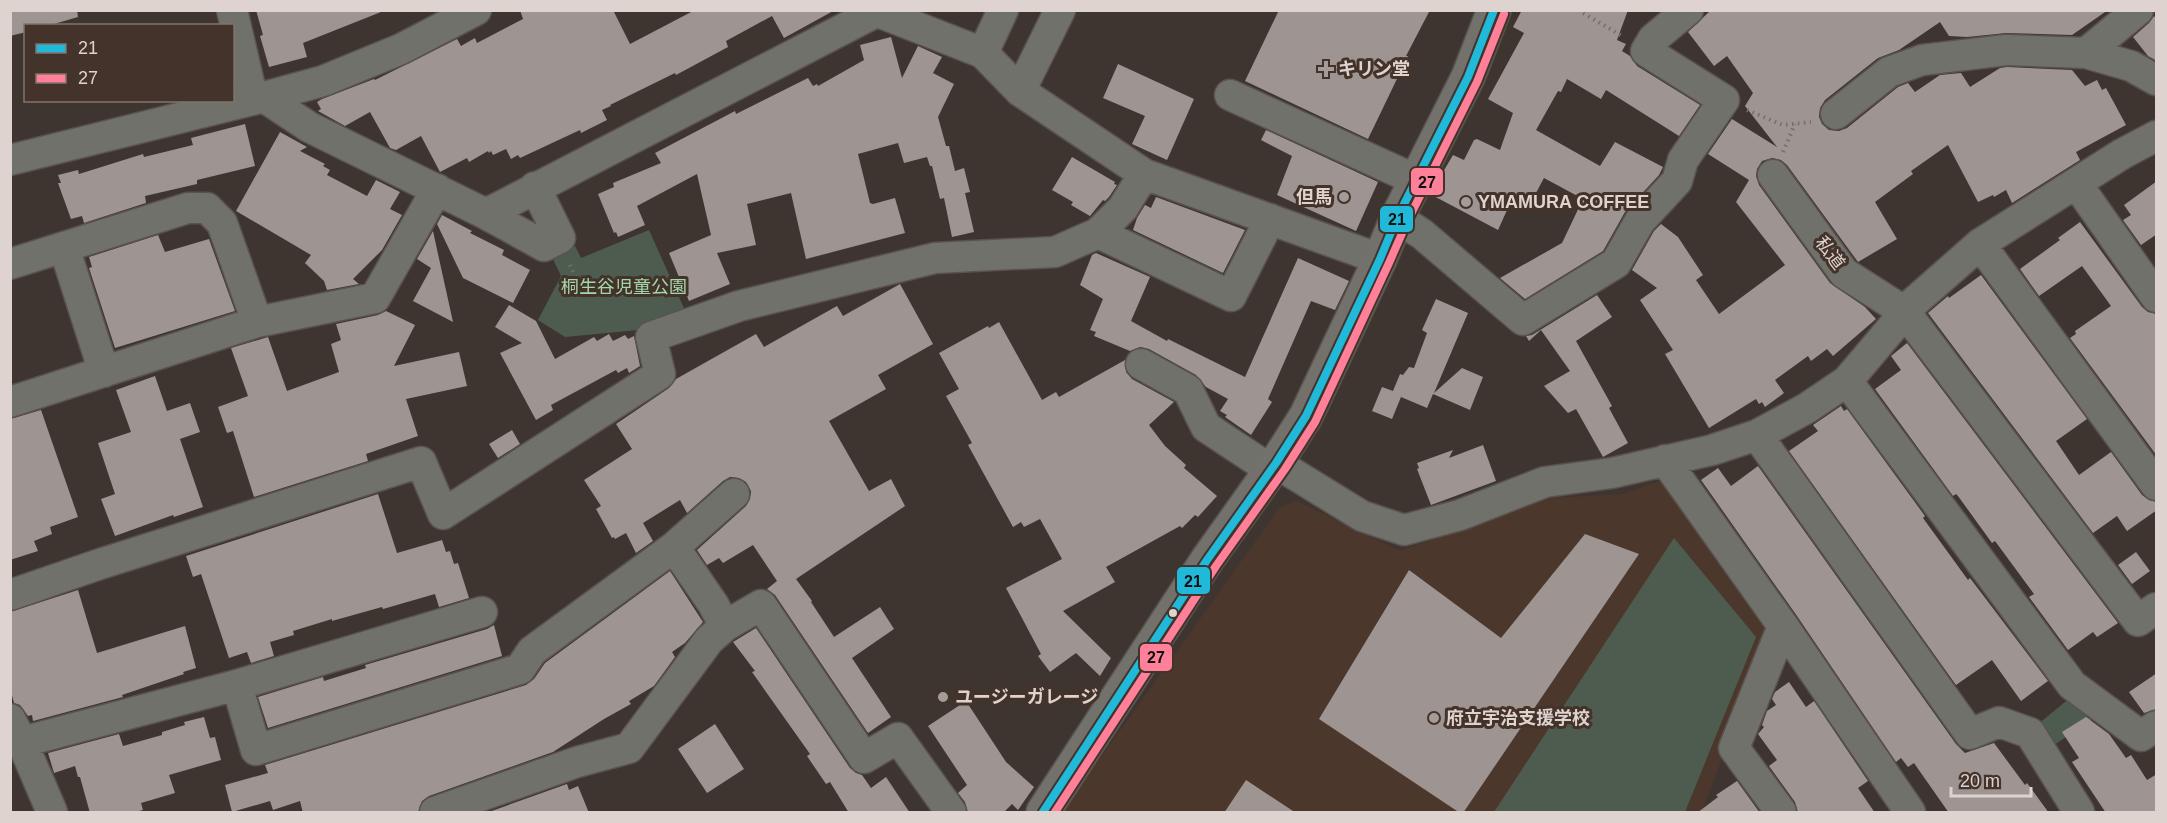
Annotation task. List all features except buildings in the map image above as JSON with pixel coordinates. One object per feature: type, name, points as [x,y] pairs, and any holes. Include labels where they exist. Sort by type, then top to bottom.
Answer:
[{"type":"main road","points":[[1043,813],[1208,560],[1306,416],[1397,218],[1468,77],[1494,10]]},
{"type":"street","points":[[232,10],[259,99],[309,127],[437,189],[544,246],[560,238],[535,187]]},
{"type":"street","points":[[10,160],[323,81],[401,49],[476,10]]},
{"type":"street","points":[[983,53],[1003,10]]},
{"type":"street","points":[[1020,91],[1060,10]]},
{"type":"street","points":[[1397,218],[1422,234],[1523,320],[1616,264],[1640,220],[1677,182],[1683,160],[1725,100],[1646,51],[1653,39],[1688,10]]},
{"type":"street","points":[[2086,52],[2138,10]]},
{"type":"street","points":[[486,214],[874,11],[983,53],[1020,91],[1144,174],[1380,259]]},
{"type":"street","points":[[1836,114],[1889,72],[1922,60],[2006,50],[2086,52],[2131,66],[2157,80]]},
{"type":"street","points":[[1230,95],[1416,180]]},
{"type":"street","points":[[1141,364],[1188,390],[1206,427],[1362,516],[1404,530],[1460,515],[1545,482],[1612,473],[1712,450],[1757,435],[1807,408],[1848,381],[1913,303],[1980,244],[2122,154],[2157,136]]},
{"type":"street","points":[[10,596],[100,564],[421,462],[443,514],[660,374],[651,337],[739,306],[923,260],[1055,252],[1098,233],[1123,208],[1144,174]]},
{"type":"street","name":"私道","points":[[1773,175],[1845,273],[1905,312],[2138,621],[2157,608]]},
{"type":"street","points":[[2076,183],[2157,297]]},
{"type":"street","points":[[10,402],[257,322],[375,298],[437,189]]},
{"type":"street","points":[[10,264],[188,208],[207,208],[222,223],[257,322]]},
{"type":"street","points":[[1098,233],[1230,296],[1270,219]]},
{"type":"street","points":[[1980,244],[2157,485]]},
{"type":"street","points":[[64,246],[104,372]]},
{"type":"street","points":[[1848,381],[2072,684],[2141,736],[2157,726]]},
{"type":"street","points":[[1757,435],[1970,734],[1999,722],[2030,733],[2079,813]]},
{"type":"street","points":[[1665,460],[1784,626],[1910,813]]},
{"type":"street","points":[[237,685],[256,750],[520,669],[532,651],[674,547],[734,494]]},
{"type":"street","points":[[674,547],[713,604],[725,626]]},
{"type":"street","points":[[435,813],[577,762],[629,748],[709,640],[725,626],[761,605],[864,758],[898,738],[951,813]]},
{"type":"street","points":[[52,813],[18,745],[237,685],[482,612]]},
{"type":"street","points":[[1781,813],[1734,748],[1784,626]]},
{"type":"path","points":[[1578,10],[1646,51]]},
{"type":"path","points":[[1725,100],[1782,125],[1806,123],[1836,114]]},
{"type":"path","points":[[571,266],[577,280]]},
{"type":"shaded area","name":"府立宇治支援学校","points":[[1669,478],[1772,624],[1702,812],[1062,812],[1280,507],[1297,501],[1400,551],[1550,498],[1623,494]]},
{"type":"green space","name":"桐生谷児童公園","points":[[649,230],[687,315],[643,340],[638,330],[565,337],[538,320],[561,276],[552,257],[575,246],[581,258]]},
{"type":"green space","points":[[1674,538],[1756,637],[1685,812],[1494,812]]},
{"type":"green space","points":[[2076,693],[2102,713],[2045,751],[2032,729]]},
{"type":"transit line","name":"21","points":[[1043,812],[1207,560],[1276,463],[1306,416],[1397,218],[1468,77],[1494,10]]},
{"type":"transit line","name":"27","points":[[1055,812],[1216,566],[1285,469],[1315,422],[1407,222],[1477,82],[1504,14]]},
{"type":"place","name":"キリン堂","points":[[1326,69]]},
{"type":"place","name":"但馬","points":[[1344,197]]},
{"type":"place","name":"YMAMURA COFFEE","points":[[1466,202]]},
{"type":"place","name":"ユージーガレージ","points":[[943,697]]},
{"type":"place","name":"府立宇治支援学校","points":[[1434,718]]}]
